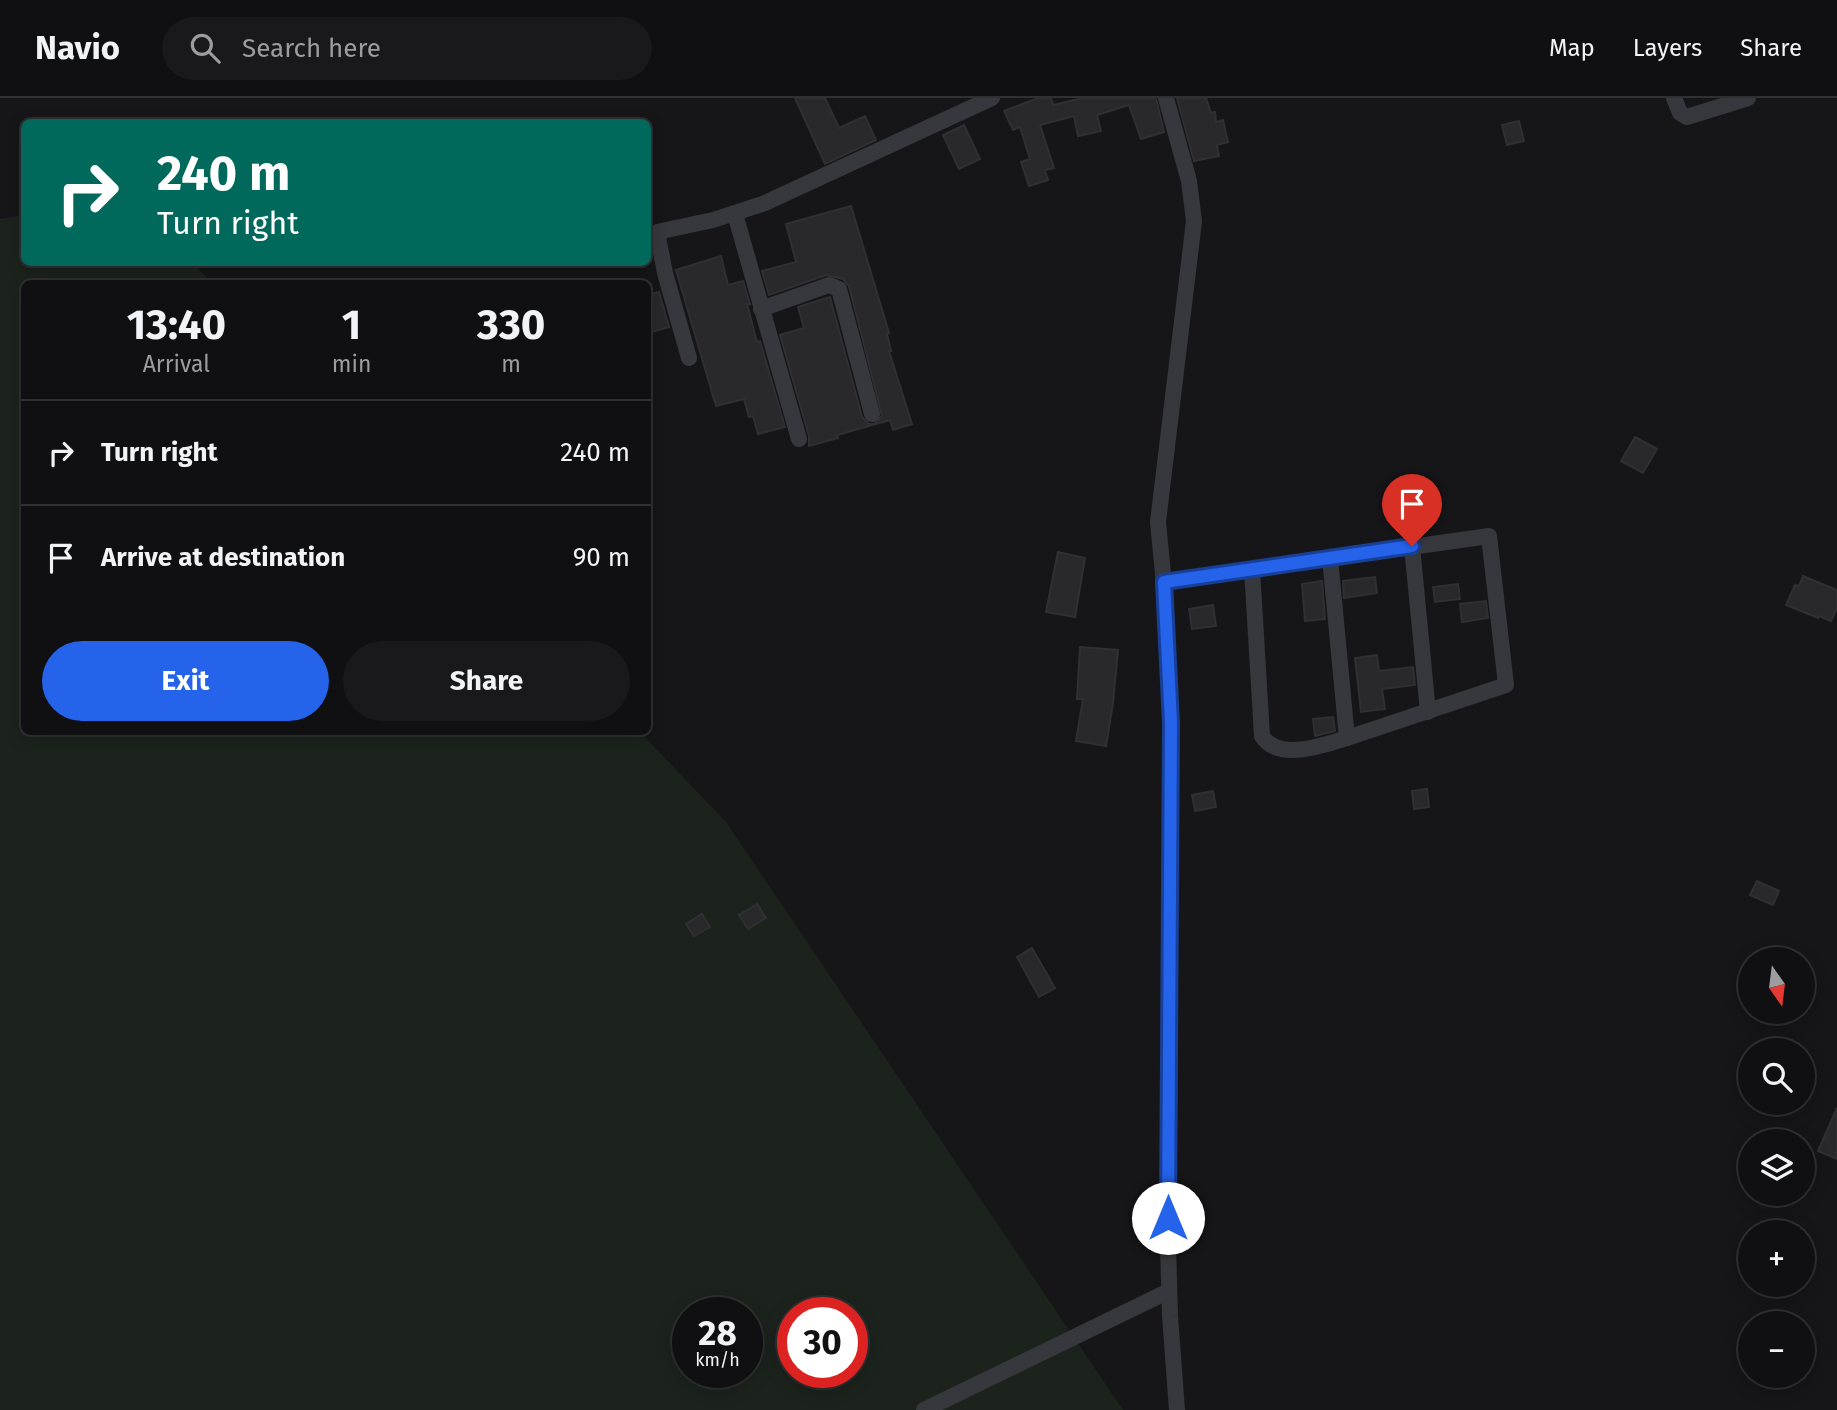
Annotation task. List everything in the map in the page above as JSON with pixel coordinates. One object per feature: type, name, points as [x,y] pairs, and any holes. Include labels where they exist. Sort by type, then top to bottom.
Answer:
[{"type":"street","points":[[689,358],[656,234],[735,214],[765,203],[992,98]]},
{"type":"street","points":[[1166,98],[1189,181],[1194,221],[1158,522],[1164,578],[1171,723],[1169,1291],[1177,1410]]},
{"type":"street","points":[[1674,98],[1680,113],[1687,117],[1748,98]]},
{"type":"street","points":[[735,214],[799,439]]},
{"type":"street","points":[[761,309],[829,285],[839,289],[872,414]]},
{"type":"street","points":[[1164,578],[1252,569],[1489,536],[1506,685],[1346,738],[1292,750],[1271,745],[1262,736],[1260,729],[1252,569]]},
{"type":"street","points":[[1412,546],[1428,712]]},
{"type":"street","points":[[1331,558],[1346,738]]},
{"type":"street","points":[[924,1410],[1169,1291]]},
{"type":"shaded area","points":[[21,216],[21,266],[195,266],[209,280],[21,280],[21,735],[643,735],[726,822],[1123,1410],[0,1410],[0,219]]},
{"type":"building","points":[[795,98],[825,98],[839,128],[865,116],[876,140],[825,164]]},
{"type":"building","points":[[1038,98],[1051,98],[1053,105],[1083,98],[1156,98],[1164,132],[1141,139],[1129,105],[1097,115],[1101,131],[1078,136],[1074,116],[1040,125],[1054,168],[1045,170],[1048,180],[1029,186],[1021,162],[1030,159],[1020,127],[1013,130],[1004,111]]},
{"type":"building","points":[[1177,98],[1206,98],[1211,113],[1215,112],[1216,122],[1223,120],[1228,142],[1217,145],[1219,156],[1194,161]]},
{"type":"building","points":[[1519,121],[1524,141],[1507,145],[1502,125]]},
{"type":"building","points":[[964,125],[980,159],[959,169],[943,135]]},
{"type":"building","points":[[851,206],[889,333],[889,351],[912,424],[893,430],[890,420],[809,446],[809,436],[780,335],[804,328],[798,307],[830,297],[862,417],[869,424],[874,424],[882,416],[849,286],[843,279],[826,275],[769,295],[762,271],[796,262],[786,224]]},
{"type":"building","points":[[721,256],[728,285],[743,281],[757,342],[760,341],[785,427],[758,434],[744,399],[716,406],[676,270]]},
{"type":"building","points":[[659,292],[669,327],[651,332],[651,294]]},
{"type":"building","points":[[1635,437],[1657,449],[1643,473],[1621,461]]},
{"type":"building","points":[[1058,552],[1085,558],[1075,617],[1046,612]]},
{"type":"building","points":[[1803,576],[1837,590],[1837,608],[1831,621],[1786,605],[1795,585],[1799,586]]},
{"type":"building","points":[[1375,577],[1377,593],[1344,598],[1343,581]]},
{"type":"building","points":[[1322,581],[1325,619],[1305,621],[1302,584]]},
{"type":"building","points":[[1458,584],[1460,599],[1435,602],[1433,587]]},
{"type":"building","points":[[1486,601],[1488,618],[1462,622],[1460,604]]},
{"type":"building","points":[[1213,605],[1216,626],[1192,629],[1189,609]]},
{"type":"building","points":[[1080,647],[1118,650],[1106,746],[1076,741],[1083,699],[1077,699]]},
{"type":"building","points":[[1377,655],[1379,671],[1413,667],[1415,685],[1382,689],[1385,709],[1361,712],[1355,658]]},
{"type":"building","points":[[1333,717],[1335,731],[1315,736],[1313,719]]},
{"type":"building","points":[[1427,789],[1429,807],[1414,809],[1412,791]]},
{"type":"building","points":[[1213,791],[1216,807],[1195,811],[1192,795]]},
{"type":"building","points":[[1757,881],[1779,891],[1773,905],[1750,895]]},
{"type":"building","points":[[757,904],[766,918],[748,929],[739,915]]},
{"type":"building","points":[[702,914],[710,927],[694,936],[686,924]]},
{"type":"building","points":[[1032,948],[1055,988],[1039,997],[1017,957]]},
{"type":"building","points":[[1837,1108],[1837,1159],[1818,1151]]},
{"type":"route","points":[[1168,1218],[1171,723],[1164,582],[1412,546]]}]
